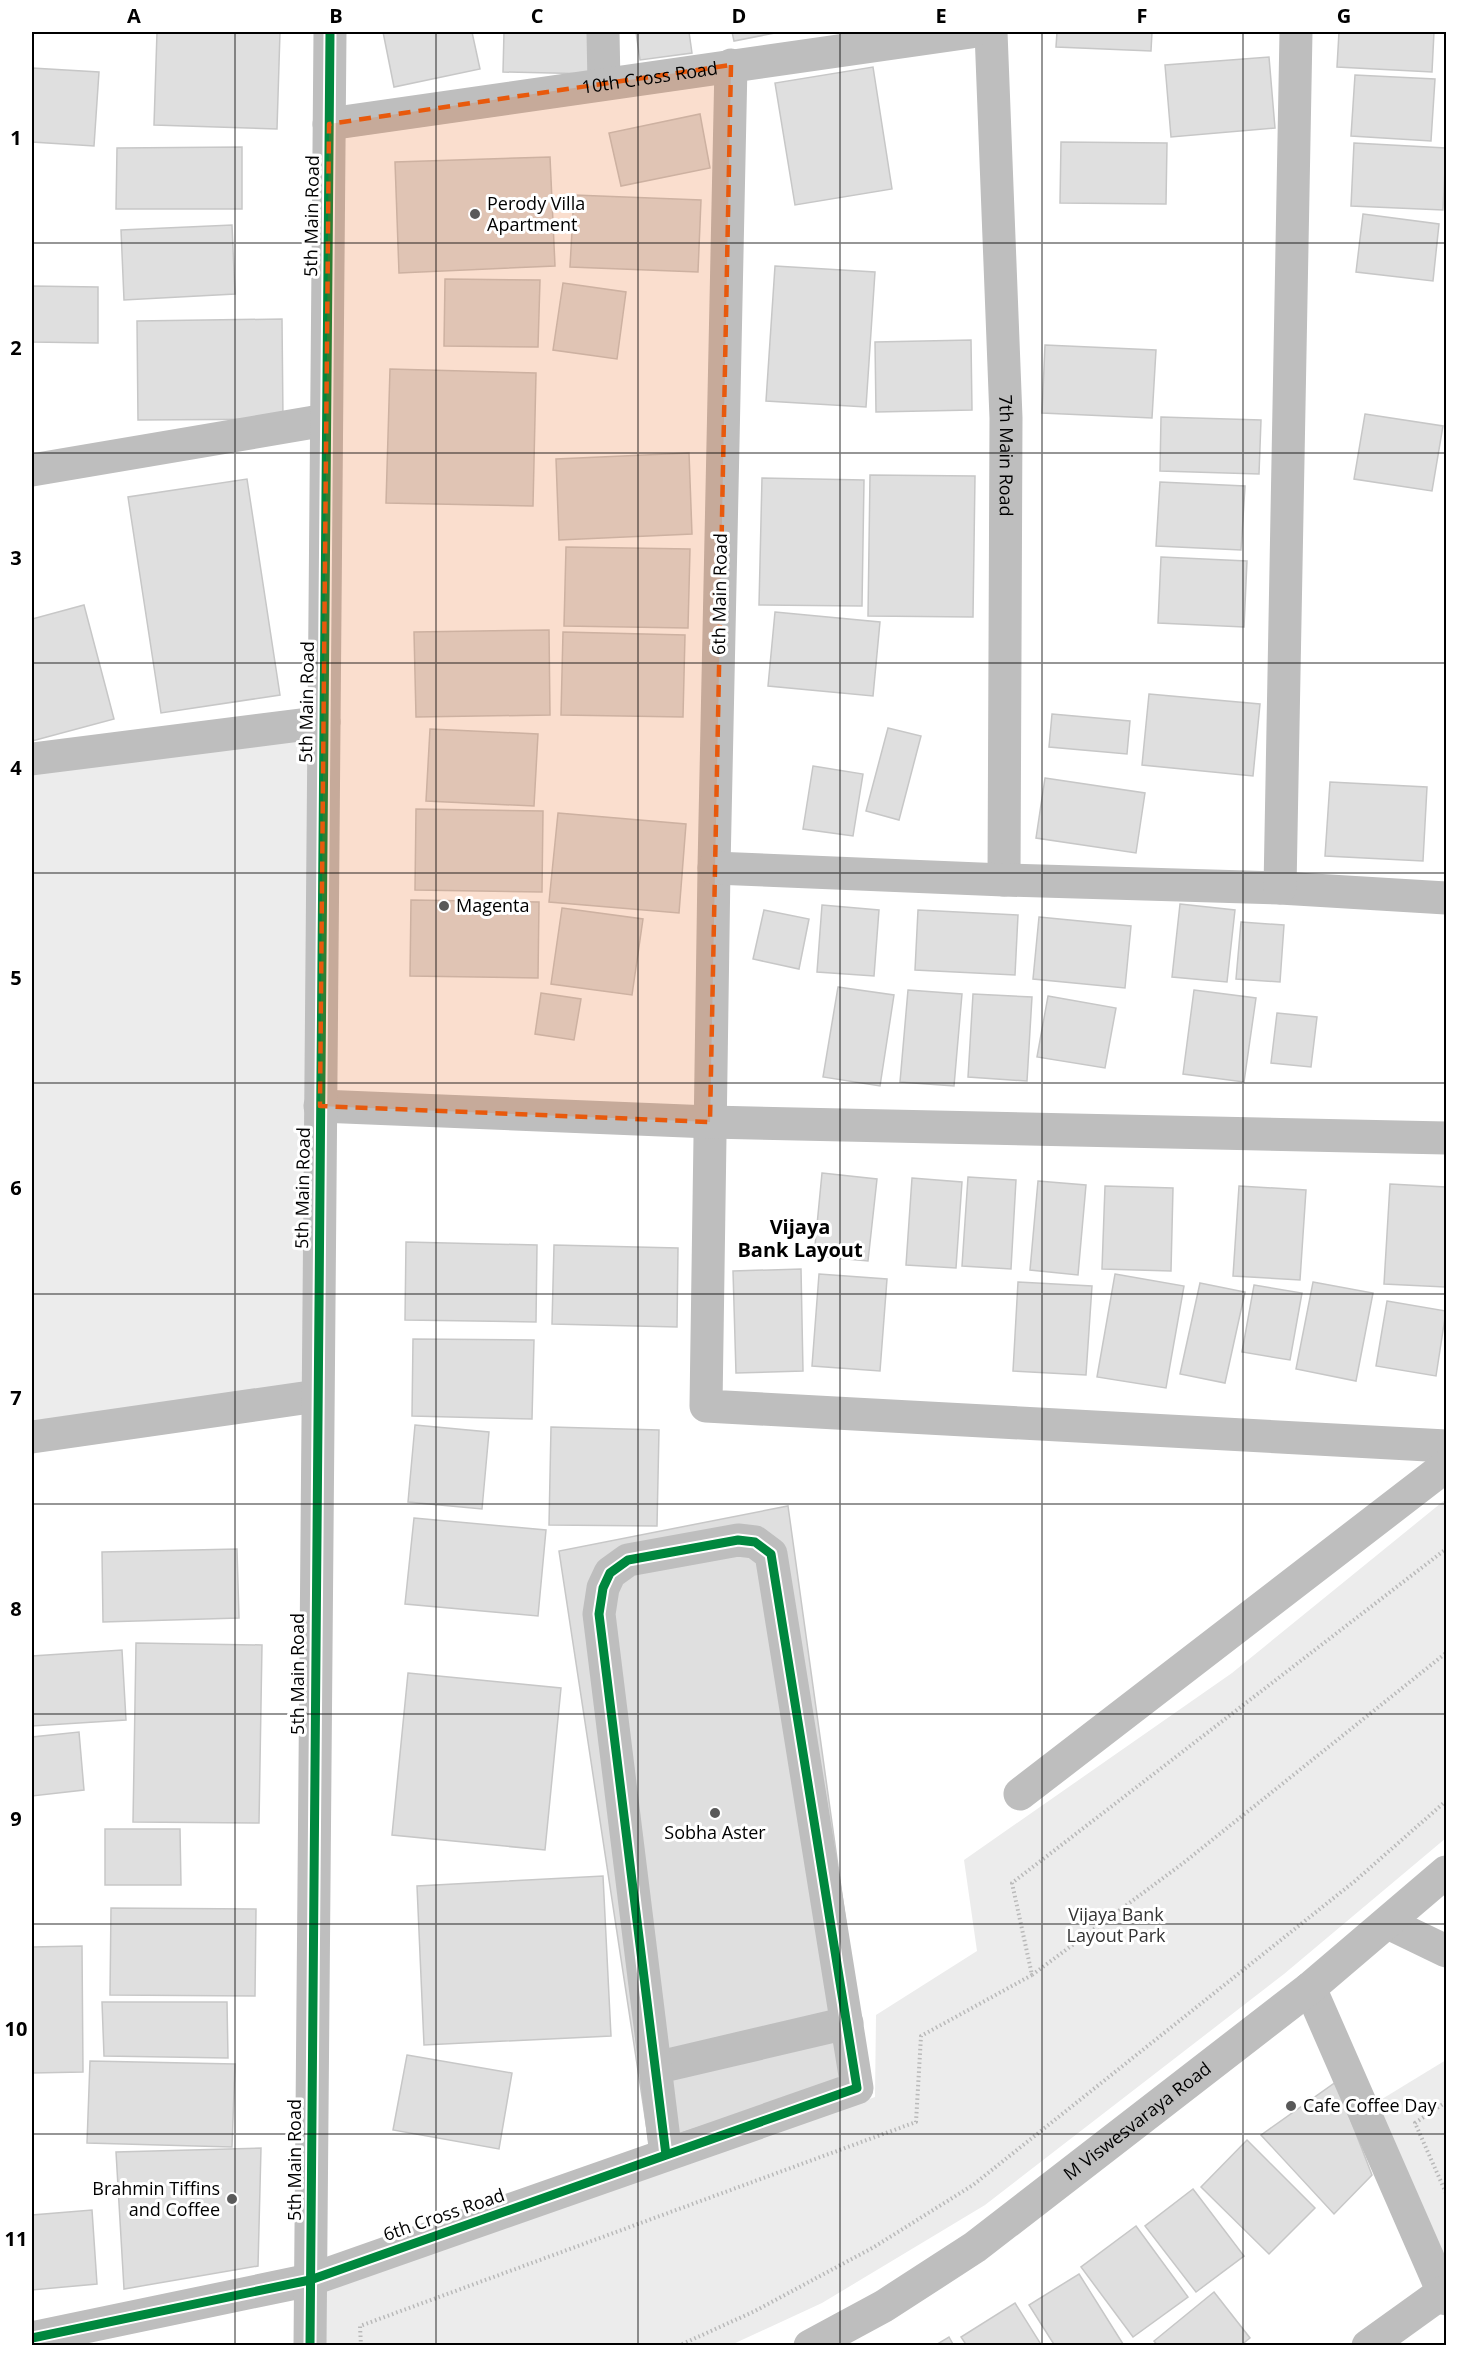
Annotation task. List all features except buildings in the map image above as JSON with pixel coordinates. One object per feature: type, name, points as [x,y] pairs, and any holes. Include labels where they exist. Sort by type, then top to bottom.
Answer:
[{"type":"street","name":"5th Main Road","points":[[310,2346],[330,32]]},
{"type":"street","points":[[603,32],[604,84]]},
{"type":"street","name":"10th Cross Road","points":[[329,124],[971,32]]},
{"type":"street","name":"7th Main Road","points":[[991,32],[1006,418],[1004,880]]},
{"type":"street","points":[[1280,888],[1296,32]]},
{"type":"street","name":"6th Main Road","points":[[731,65],[714,868],[706,1406],[1446,1446]]},
{"type":"street","points":[[32,471],[327,420]]},
{"type":"street","points":[[32,759],[324,722]]},
{"type":"street","points":[[714,868],[1280,888],[1446,898]]},
{"type":"street","points":[[320,1106],[710,1122],[1446,1138]]},
{"type":"street","points":[[32,1437],[317,1396]]},
{"type":"street","points":[[1020,1794],[1446,1466]]},
{"type":"street","points":[[655,2068],[847,2023],[771,1554],[755,1542],[738,1540],[628,1560],[610,1573],[603,1588],[599,1614],[655,2068],[666,2155]]},
{"type":"street","name":"M Viswesvaraya Road","points":[[810,2346],[884,2306],[975,2247],[1310,1988],[1446,1872]]},
{"type":"street","points":[[1388,1923],[1446,1951]]},
{"type":"street","points":[[1310,1988],[1445,2296],[1368,2346]]},
{"type":"street","name":"6th Cross Road","points":[[32,2338],[310,2280],[857,2088],[847,2023]]},
{"type":"path","points":[[1032,1975],[1012,1883],[1446,1549]]},
{"type":"path","points":[[361,2346],[360,2326],[916,2122],[921,2036],[1032,1975],[1182,1864],[1446,1653]]},
{"type":"path","points":[[678,2346],[754,2311],[874,2247],[973,2185],[1355,1881],[1446,1801]]},
{"type":"path","points":[[1446,2102],[1415,2123],[1446,2193]]},
{"type":"highlighted area","points":[[731,65],[710,1122],[320,1106],[329,124]]},
{"type":"green space","points":[[324,722],[317,1396],[32,1437],[32,759]]},
{"type":"green space","name":"Vijaya Bank Layout Park","points":[[1446,1499],[1446,1838],[1284,1974],[985,2205],[822,2303],[731,2345],[324,2345],[323,2292],[875,2097],[876,2015],[977,1951],[964,1860],[1232,1673]]},
{"type":"green space","points":[[1446,2060],[1446,2298],[1364,2110]]},
{"type":"cycle path","points":[[310,2346],[330,32]]},
{"type":"cycle path","points":[[32,2338],[310,2280],[857,2088],[771,1554],[755,1542],[738,1540],[628,1560],[610,1573],[603,1588],[599,1614],[666,2155]]},
{"type":"place","name":"Perody Villa Apartment","points":[[475,214]]},
{"type":"place","name":"Magenta","points":[[444,906]]},
{"type":"place","name":"Sobha Aster","points":[[715,1813]]},
{"type":"place","name":"Cafe Coffee Day","points":[[1291,2106]]},
{"type":"place","name":"Brahmin Tiffins and Coffee","points":[[232,2199]]},
{"type":"district","name":"Vijaya Bank Layout","points":[[800,1238]]}]
